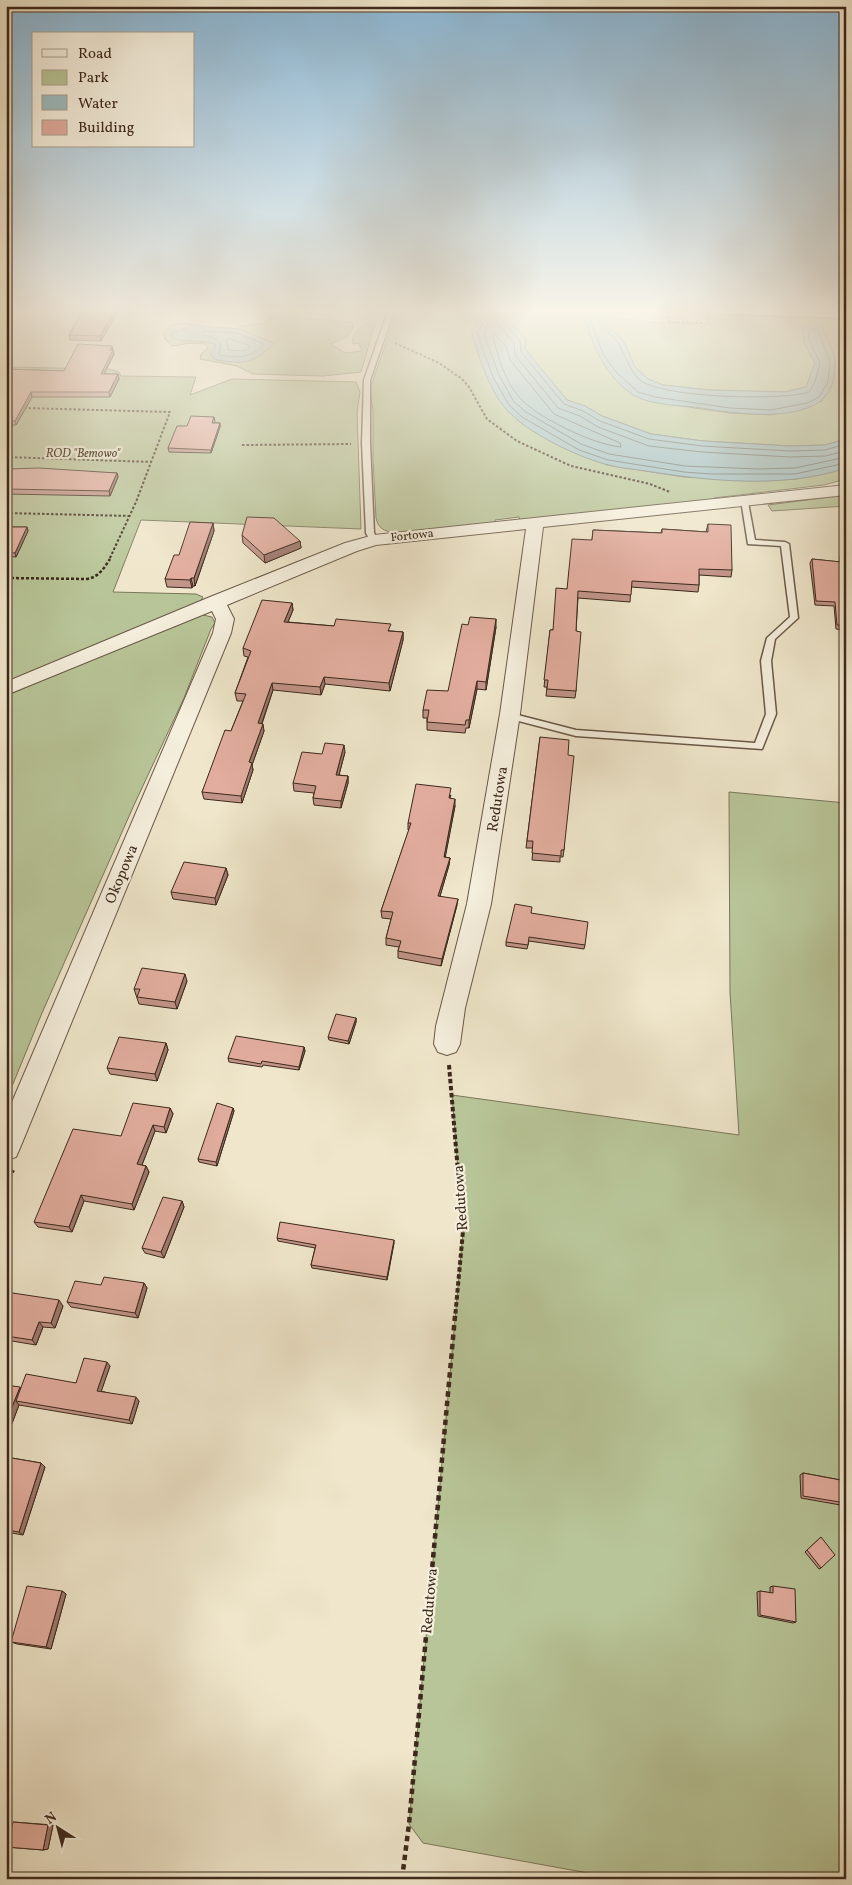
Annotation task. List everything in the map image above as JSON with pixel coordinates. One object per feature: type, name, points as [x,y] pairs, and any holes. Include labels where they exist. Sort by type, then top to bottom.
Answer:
[{"type":"street","name":"Fortowa","points":[[6,689],[351,546],[374,540],[846,490]]},
{"type":"street","name":"Redutowa","points":[[447,1044],[450,1017],[479,907],[519,662],[535,523]]},
{"type":"street","name":"Okopowa","points":[[6,1148],[222,633],[225,619],[216,601]]},
{"type":"lane","points":[[367,399],[366,444],[370,532],[374,540]]},
{"type":"lane","points":[[510,716],[576,734],[759,747],[771,714],[766,661],[771,638],[794,618],[785,544],[751,542],[744,502]]},
{"type":"path","points":[[475,399],[484,416],[494,426],[559,463],[667,490],[681,497],[690,507]]},
{"type":"path","points":[[6,578],[93,579],[102,573],[131,516],[170,412],[16,408]]},
{"type":"path","points":[[242,445],[366,444]]},
{"type":"path","points":[[6,457],[152,462]]},
{"type":"path","points":[[6,512],[131,516]]},
{"type":"path","name":"Redutowa","points":[[402,1879],[409,1824],[463,1232],[447,1044]]},
{"type":"green space","name":"ROD \"Bemowo\"","points":[[6,399],[359,399],[357,412],[361,529],[141,520],[113,592],[196,594],[203,597],[200,602],[6,684]]},
{"type":"green space","points":[[371,399],[502,399],[505,408],[519,421],[544,437],[607,465],[684,477],[758,480],[796,479],[846,468],[846,479],[824,485],[714,498],[715,501],[520,520],[519,517],[495,520],[496,523],[394,533],[380,527],[376,518]]},
{"type":"green space","points":[[645,399],[654,402],[730,413],[771,415],[822,401],[823,399],[846,399],[846,439],[825,445],[790,446],[703,441],[651,434],[602,416],[585,406],[567,400]]},
{"type":"green space","points":[[846,495],[846,506],[772,511],[768,505]]},
{"type":"green space","points":[[203,615],[212,617],[215,623],[184,698],[134,805],[42,1013],[6,1101],[6,696],[180,621]]},
{"type":"green space","points":[[729,792],[846,803],[846,1879],[621,1879],[423,1843],[409,1824],[463,1232],[452,1095],[739,1135],[730,992]]},
{"type":"water","points":[[498,399],[566,399],[585,406],[602,416],[651,434],[703,441],[790,446],[825,445],[846,439],[846,468],[798,479],[746,481],[695,478],[620,467],[593,460],[552,442],[515,418]]},
{"type":"water","points":[[642,399],[821,399],[816,404],[799,411],[779,414],[737,413],[668,405]]},
{"type":"building","points":[[6,399],[27,399],[15,421],[11,421],[6,432]]},
{"type":"building","points":[[191,416],[214,417],[212,423],[220,423],[211,450],[168,448],[177,426],[187,426]]},
{"type":"building","points":[[39,468],[117,473],[109,491],[6,489],[6,469]]},
{"type":"building","points":[[247,517],[274,518],[300,541],[264,555],[242,535]]},
{"type":"building","points":[[190,522],[213,523],[194,578],[190,580],[165,579],[174,555],[179,555]]},
{"type":"building","points":[[708,524],[731,525],[732,570],[699,569],[699,585],[632,581],[631,595],[578,591],[576,631],[581,632],[576,691],[547,689],[548,680],[544,680],[550,630],[553,630],[556,588],[567,589],[572,539],[592,540],[593,530],[662,533],[662,529],[708,532]]},
{"type":"building","points":[[6,527],[27,527],[15,553],[6,552]]},
{"type":"building","points":[[841,553],[846,553],[846,626],[837,625],[835,602],[816,601],[812,559],[842,562]]},
{"type":"building","points":[[262,600],[292,603],[284,622],[334,626],[336,619],[391,624],[388,631],[403,632],[389,683],[324,677],[320,687],[272,683],[258,723],[263,724],[249,762],[252,763],[241,796],[202,792],[225,730],[231,731],[246,694],[235,693],[251,651],[243,648]]},
{"type":"building","points":[[470,617],[496,619],[486,682],[477,681],[469,720],[466,720],[465,725],[427,722],[429,710],[423,710],[427,690],[448,691],[462,624],[468,625]]},
{"type":"building","points":[[540,737],[569,740],[568,755],[574,756],[564,850],[561,850],[561,856],[532,853],[533,841],[527,841]]},
{"type":"building","points":[[325,743],[344,745],[336,775],[348,776],[341,801],[313,798],[316,786],[293,783],[302,752],[322,754]]},
{"type":"building","points":[[416,784],[451,788],[449,798],[455,799],[444,857],[450,858],[438,896],[458,899],[442,959],[398,951],[401,941],[386,938],[393,912],[381,911],[411,823],[408,823]]},
{"type":"building","points":[[184,862],[226,868],[215,898],[171,892]]},
{"type":"building","points":[[515,904],[532,907],[531,913],[588,922],[585,945],[529,937],[528,945],[506,942]]},
{"type":"building","points":[[142,968],[185,974],[175,1002],[137,997],[140,989],[134,989]]},
{"type":"building","points":[[336,1014],[356,1018],[348,1041],[328,1037]]},
{"type":"building","points":[[236,1036],[304,1047],[299,1067],[262,1061],[261,1064],[228,1058]]},
{"type":"building","points":[[119,1037],[166,1043],[155,1074],[107,1068]]},
{"type":"building","points":[[133,1103],[170,1108],[164,1127],[153,1125],[137,1164],[146,1166],[132,1204],[81,1195],[69,1227],[34,1222],[73,1129],[121,1136]]},
{"type":"building","points":[[217,1103],[233,1108],[216,1162],[198,1159]]},
{"type":"building","points":[[163,1197],[182,1201],[161,1252],[142,1248]]},
{"type":"building","points":[[280,1222],[394,1240],[387,1277],[311,1265],[316,1245],[277,1238]]},
{"type":"building","points":[[104,1277],[144,1283],[135,1313],[67,1302],[75,1281],[101,1285]]},
{"type":"building","points":[[6,1292],[59,1300],[51,1323],[39,1322],[32,1340],[6,1336]]},
{"type":"building","points":[[84,1358],[107,1362],[97,1391],[136,1397],[129,1420],[16,1401],[26,1374],[76,1383]]},
{"type":"building","points":[[6,1385],[20,1387],[6,1422]]},
{"type":"building","points":[[6,1457],[41,1463],[19,1532],[6,1530]]},
{"type":"building","points":[[803,1473],[846,1481],[846,1503],[803,1496]]},
{"type":"building","points":[[821,1537],[835,1555],[821,1568],[807,1550]]},
{"type":"building","points":[[27,1586],[62,1591],[46,1647],[11,1642]]},
{"type":"building","points":[[773,1586],[795,1589],[796,1622],[760,1615],[760,1591],[773,1593]]},
{"type":"building","points":[[13,1822],[48,1825],[43,1850],[6,1847],[6,1830],[11,1831]]}]
